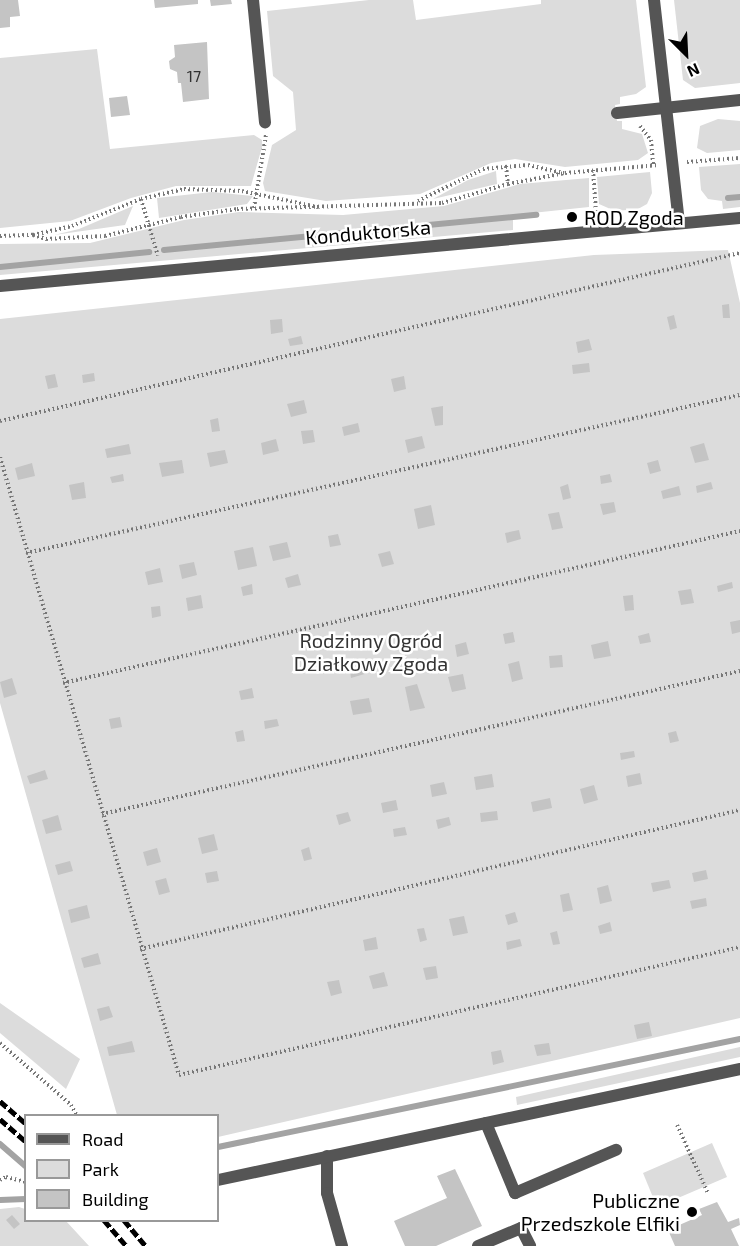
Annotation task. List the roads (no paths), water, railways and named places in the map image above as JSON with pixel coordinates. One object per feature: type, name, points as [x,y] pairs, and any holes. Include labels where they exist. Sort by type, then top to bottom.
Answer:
[{"type":"street","points":[[253,0],[265,122]]},
{"type":"street","points":[[654,0],[679,223]]},
{"type":"street","points":[[620,112],[740,100]]},
{"type":"street","name":"Konduktorska","points":[[0,286],[740,218]]},
{"type":"street","points":[[219,1180],[740,1068]]},
{"type":"street","points":[[486,1123],[515,1193],[616,1150]]},
{"type":"street","points":[[327,1156],[327,1193],[342,1246]]},
{"type":"street","points":[[478,1246],[521,1227],[530,1246]]},
{"type":"waterway","points":[[728,198],[740,197]]},
{"type":"waterway","points":[[164,250],[536,215]]},
{"type":"waterway","points":[[0,267],[149,252]]},
{"type":"waterway","points":[[219,1147],[740,1039]]},
{"type":"waterway","points":[[0,1144],[24,1165]]},
{"type":"waterway","points":[[0,1200],[24,1199]]},
{"type":"railway","points":[[0,1101],[24,1122]]},
{"type":"railway","points":[[0,1119],[24,1140]]},
{"type":"railway","points":[[106,1222],[127,1246]]},
{"type":"railway","points":[[126,1222],[146,1246]]},
{"type":"place","name":"ROD Zgoda","points":[[572,217]]},
{"type":"place","name":"Publiczne Przedszkole Elfiki","points":[[692,1212]]},
{"type":"park label","name":"Rodzinny Ogród Działkowy Zgoda","points":[[371,652]]}]
